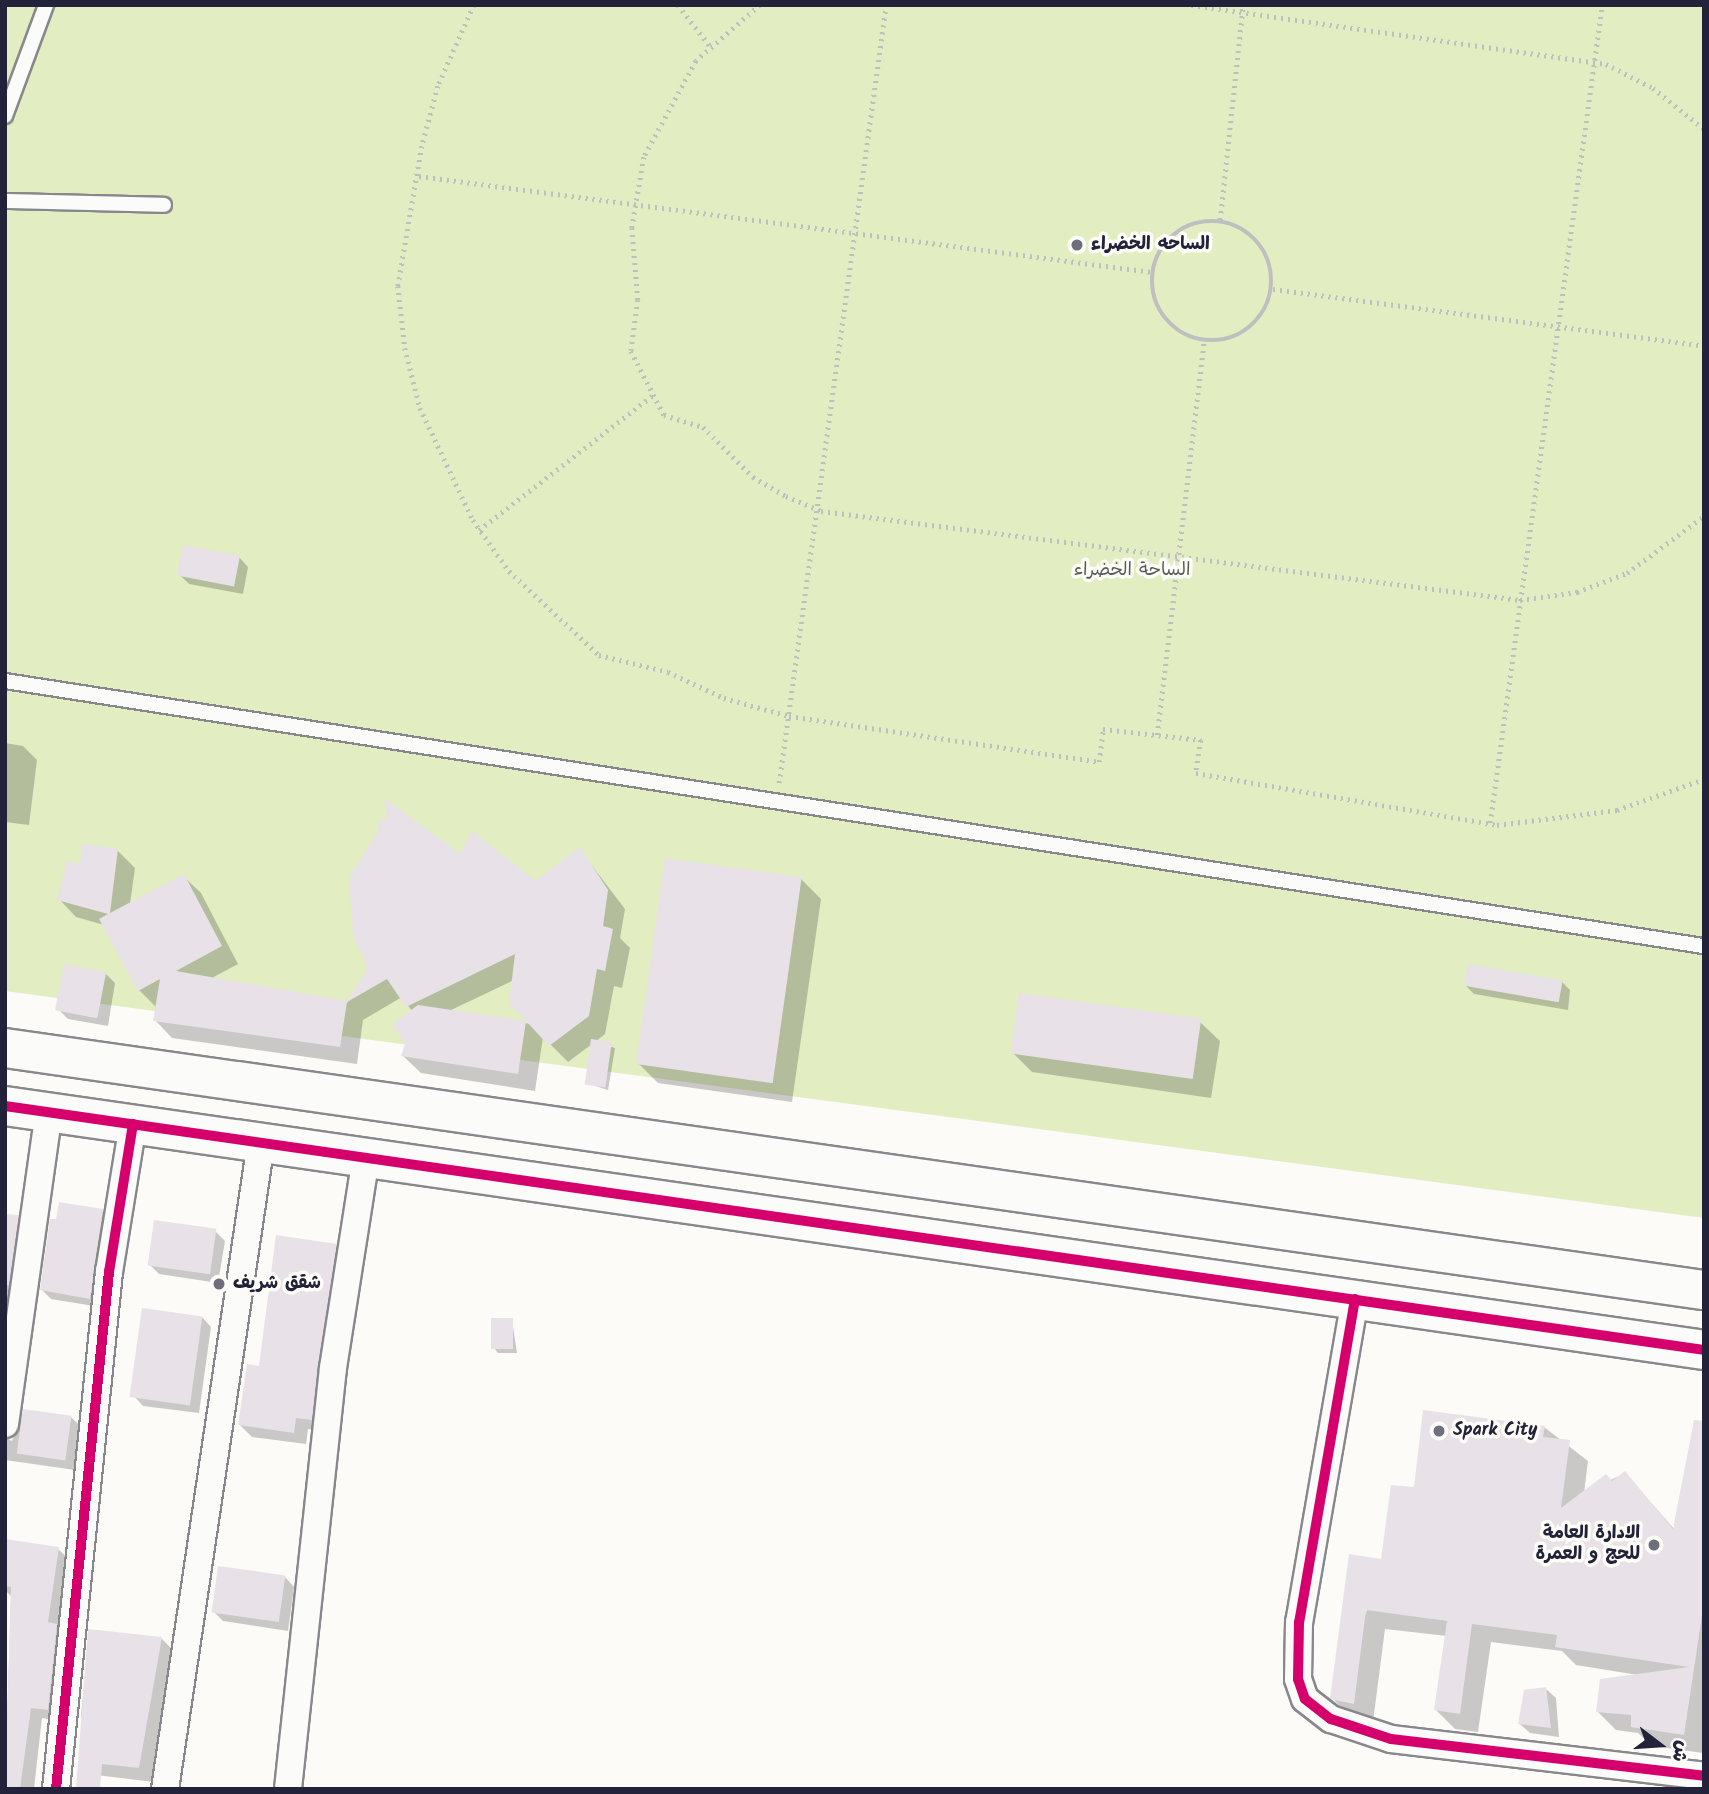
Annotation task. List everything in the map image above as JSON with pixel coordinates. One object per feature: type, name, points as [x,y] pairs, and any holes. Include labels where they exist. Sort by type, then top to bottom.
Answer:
[{"type":"street","points":[[5,1048],[1704,1290]]},
{"type":"street","points":[[5,1106],[1704,1350]]},
{"type":"street","points":[[5,1424],[49,1112]]},
{"type":"street","points":[[56,1789],[109,1272],[133,1124]]},
{"type":"street","points":[[165,1789],[261,1143]]},
{"type":"street","points":[[288,1789],[333,1367],[366,1158]]},
{"type":"street","points":[[1355,1300],[1299,1622],[1298,1679],[1305,1699],[1331,1719],[1391,1739],[1704,1776]]},
{"type":"lane","points":[[5,116],[46,5]]},
{"type":"lane","points":[[5,201],[164,205]]},
{"type":"lane","points":[[5,681],[1704,946]]},
{"type":"path","points":[[474,5],[438,86],[419,176],[398,286],[405,348],[443,466],[480,530],[551,615],[599,655],[668,672],[724,698],[789,716],[1099,762],[1103,729],[1201,740],[1196,773],[1490,823],[1617,810],[1704,779]]},
{"type":"path","points":[[678,5],[710,46]]},
{"type":"path","points":[[760,5],[710,46],[657,123],[634,204],[638,300],[631,351],[664,415],[703,427],[753,477],[821,511],[1520,600],[1577,592],[1627,573],[1703,519]]},
{"type":"path","points":[[776,802],[821,511],[886,5]]},
{"type":"path","points":[[1191,5],[1594,62],[1653,88],[1704,130]]},
{"type":"path","points":[[1220,220],[1244,5]]},
{"type":"path","points":[[1490,823],[1602,5]]},
{"type":"path","points":[[419,176],[1152,272]]},
{"type":"path","points":[[1220,220],[1254,236],[1266,251],[1273,289],[1262,315],[1241,334],[1204,341],[1170,325],[1158,310],[1152,272],[1157,254],[1183,227],[1220,220]]},
{"type":"path","points":[[1273,289],[1704,346]]},
{"type":"path","points":[[1157,735],[1204,341]]},
{"type":"path","points":[[480,530],[652,396]]},
{"type":"green space","name":"الساحة الخضراء","points":[[5,5],[1704,5],[1704,1218],[5,991]]},
{"type":"building","points":[[183,545],[240,556],[234,586],[177,575]]},
{"type":"building","points":[[384,798],[460,854],[472,831],[535,881],[580,847],[608,890],[603,926],[613,929],[605,971],[597,969],[589,1016],[549,1046],[509,1003],[515,954],[406,1007],[387,979],[347,1002],[340,1047],[153,1021],[160,979],[138,991],[99,919],[108,914],[57,900],[67,861],[80,864],[82,844],[118,849],[110,913],[184,874],[222,946],[176,971],[347,1001],[368,969],[353,935],[349,877],[378,831],[377,821],[387,818]]},
{"type":"building","points":[[665,858],[802,877],[773,1083],[636,1064]]},
{"type":"building","points":[[64,964],[106,972],[97,1018],[55,1010]]},
{"type":"building","points":[[1468,964],[1563,981],[1559,1002],[1464,986]]},
{"type":"building","points":[[1019,993],[1201,1019],[1193,1079],[1011,1053]]},
{"type":"building","points":[[418,1005],[526,1021],[518,1074],[401,1056],[405,1044],[392,1024]]},
{"type":"building","points":[[591,1039],[612,1042],[605,1087],[585,1085]]},
{"type":"building","points":[[59,1202],[103,1209],[90,1299],[40,1290],[50,1219],[56,1219]]},
{"type":"building","points":[[5,1214],[19,1215],[9,1285],[5,1285]]},
{"type":"building","points":[[154,1220],[216,1229],[210,1274],[148,1266]]},
{"type":"building","points":[[276,1235],[337,1244],[312,1420],[296,1418],[294,1433],[238,1425],[247,1364],[259,1366]]},
{"type":"building","points":[[142,1308],[202,1316],[190,1406],[129,1397]]},
{"type":"building","points":[[491,1318],[513,1318],[513,1349],[491,1349]]},
{"type":"building","points":[[23,1409],[72,1416],[65,1460],[17,1454]]},
{"type":"building","points":[[1423,1410],[1545,1426],[1543,1437],[1570,1440],[1561,1508],[1606,1474],[1612,1481],[1625,1471],[1673,1529],[1694,1420],[1704,1421],[1704,1602],[1684,1735],[1631,1727],[1631,1715],[1596,1712],[1600,1679],[1689,1667],[1555,1647],[1557,1635],[1472,1624],[1460,1714],[1434,1710],[1447,1621],[1366,1610],[1354,1704],[1330,1699],[1349,1554],[1381,1559],[1391,1485],[1414,1487]]},
{"type":"building","points":[[5,1539],[59,1547],[48,1622],[57,1624],[48,1710],[31,1708],[20,1789],[5,1789],[11,1587],[5,1586]]},
{"type":"building","points":[[218,1566],[285,1575],[279,1622],[211,1613]]},
{"type":"building","points":[[88,1629],[162,1637],[139,1768],[102,1764],[100,1789],[76,1789]]},
{"type":"building","points":[[1546,1687],[1551,1728],[1518,1724],[1524,1690]]},
{"type":"cycle path","points":[[5,1106],[1704,1350]]},
{"type":"cycle path","points":[[56,1789],[109,1272],[133,1124]]},
{"type":"cycle path","points":[[1355,1299],[1299,1622],[1298,1679],[1305,1699],[1331,1719],[1391,1739],[1704,1776]]},
{"type":"place","name":"الساحه الخضراء","points":[[1077,245]]},
{"type":"place","name":"شقق شريف","points":[[219,1284]]},
{"type":"place","name":"Spark City","points":[[1439,1431]]},
{"type":"place","name":"الادارة العامة للحج و العمرة","points":[[1654,1545]]}]
